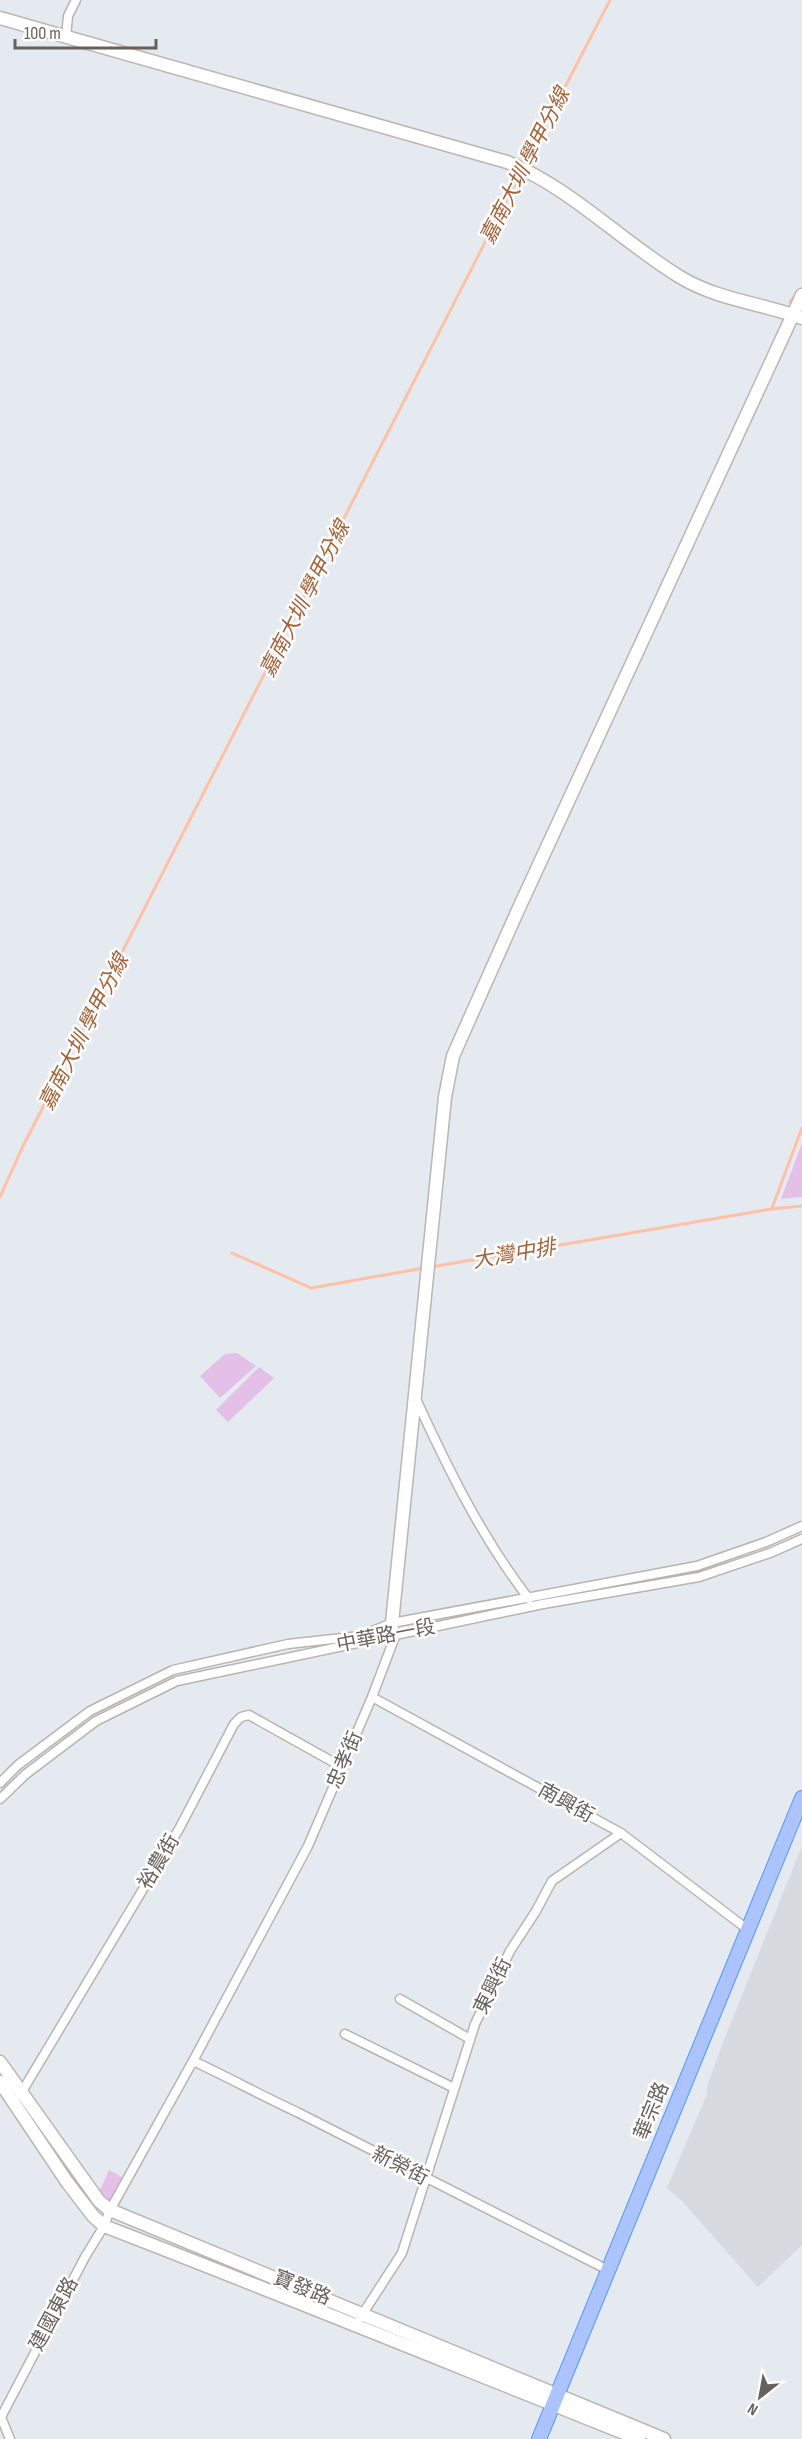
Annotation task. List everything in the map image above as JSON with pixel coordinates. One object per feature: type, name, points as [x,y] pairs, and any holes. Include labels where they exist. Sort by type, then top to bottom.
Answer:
[{"type":"main road","name":"華宗路","points":[[539,2439],[802,1798]]},
{"type":"street","points":[[66,36],[68,16],[76,0]]},
{"type":"street","points":[[0,18],[507,162],[538,177],[680,277],[710,293],[798,316]]},
{"type":"street","name":"忠孝街","points":[[110,2210],[308,1846],[372,1697],[394,1629],[427,1264],[445,1096],[453,1056],[572,793],[798,316],[802,295]]},
{"type":"street","points":[[414,1395],[450,1472],[489,1542],[504,1567],[529,1599]]},
{"type":"street","name":"中華路一段","points":[[0,1783],[18,1765],[90,1711],[172,1670],[288,1644],[360,1636],[529,1599],[697,1566],[766,1542],[802,1526]]},
{"type":"street","name":"中華路一段","points":[[0,1800],[26,1774],[96,1721],[177,1681],[394,1629],[699,1577],[770,1553],[802,1539]]},
{"type":"street","name":"南興街","points":[[372,1697],[621,1833],[747,1929]]},
{"type":"street","name":"裕農街","points":[[15,2103],[178,1829],[234,1724],[242,1717],[249,1715],[342,1767]]},
{"type":"street","name":"東興街","points":[[360,2318],[402,2253],[475,2024],[510,1951],[552,1881],[621,1833]]},
{"type":"street","points":[[400,2000],[470,2039]]},
{"type":"street","points":[[345,2034],[454,2088]]},
{"type":"street","name":"新榮街","points":[[193,2061],[237,2081],[262,2096],[608,2270]]},
{"type":"street","name":"寶發路","points":[[0,2062],[99,2200],[110,2210],[360,2318],[417,2351],[664,2439]]},
{"type":"street","name":"寶發路","points":[[0,2082],[68,2182],[93,2216],[104,2226],[360,2318]]},
{"type":"street","name":"建國東路","points":[[1,2418],[85,2257],[104,2226],[110,2210]]},
{"type":"street","name":"寶發路","points":[[555,2400],[639,2439]]},
{"type":"street","points":[[1,2418],[10,2439]]},
{"type":"shaded area","points":[[802,1143],[802,1197],[781,1199]]},
{"type":"shaded area","points":[[237,1353],[256,1366],[220,1398],[200,1376],[225,1354]]},
{"type":"shaded area","points":[[259,1367],[274,1378],[228,1422],[216,1410]]},
{"type":"shaded area","points":[[802,1846],[802,2245],[758,2287],[682,2201],[667,2188],[707,2094],[707,2087],[722,2045]]},
{"type":"shaded area","points":[[109,2170],[124,2178],[110,2203],[102,2197],[100,2190]]},
{"type":"waterway","name":"嘉南大圳 學甲分線","points":[[524,166],[610,0]]},
{"type":"waterway","name":"嘉南大圳 學甲分線","points":[[0,1197],[23,1146],[521,172]]},
{"type":"waterway","points":[[790,302],[794,297]]},
{"type":"waterway","points":[[772,1208],[802,1128]]},
{"type":"waterway","name":"大灣中排","points":[[431,1267],[771,1209],[802,1206]]},
{"type":"waterway","name":"大灣中排","points":[[232,1253],[311,1288],[424,1268]]}]
